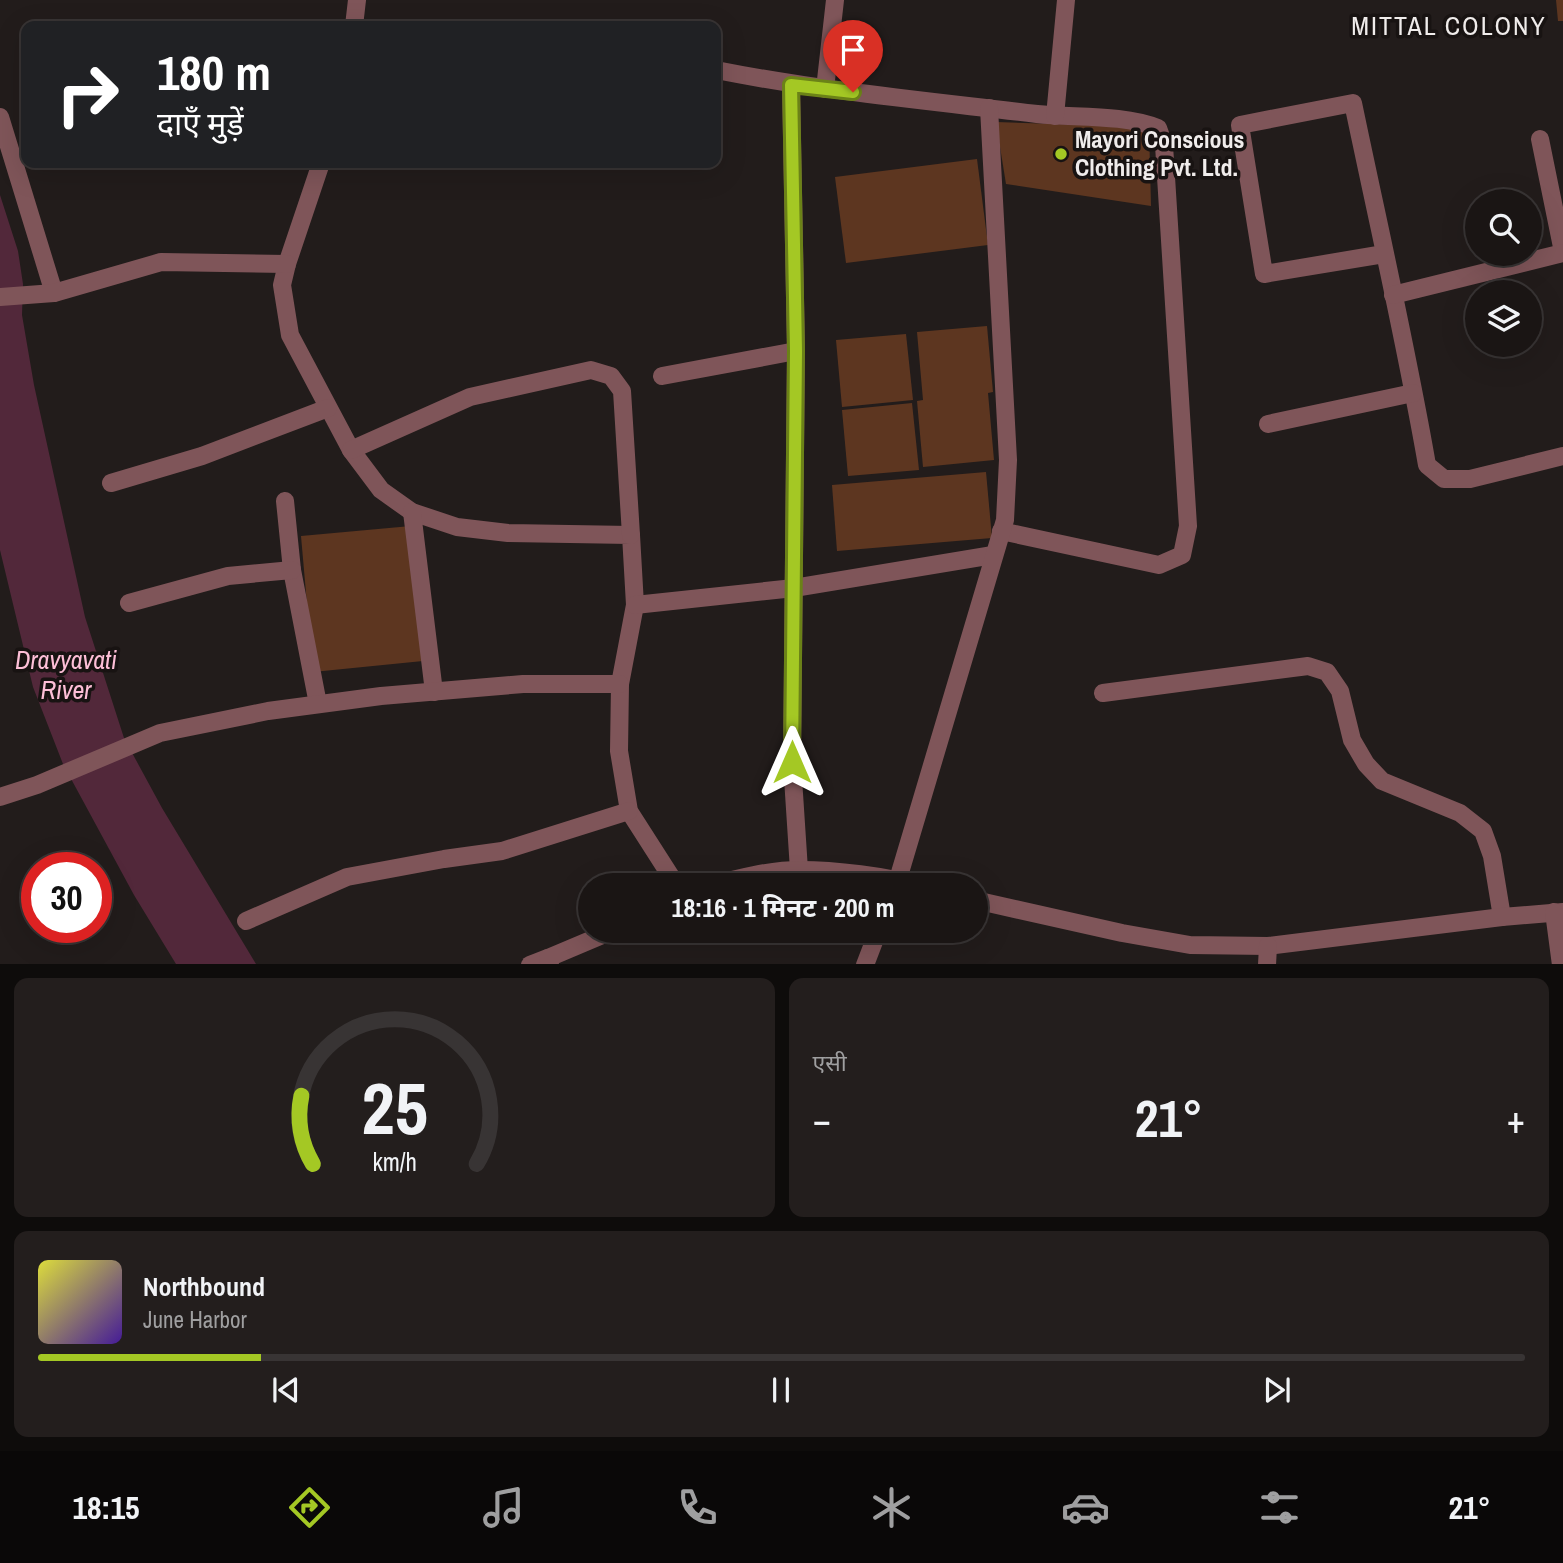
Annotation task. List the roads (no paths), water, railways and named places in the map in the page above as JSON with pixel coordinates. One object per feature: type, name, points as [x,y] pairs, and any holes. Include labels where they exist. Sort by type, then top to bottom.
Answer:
[{"type":"street","points":[[355,21],[357,0]]},
{"type":"street","points":[[825,89],[835,0]]},
{"type":"street","points":[[1055,116],[1066,0]]},
{"type":"street","points":[[721,71],[791,85],[1055,116],[1142,121],[1157,128],[1164,145],[1188,526],[1182,555],[1159,565],[1001,531]]},
{"type":"street","points":[[791,85],[796,351],[792,762],[799,870]]},
{"type":"street","points":[[1384,254],[1264,274],[1240,125],[1353,103],[1393,295],[1427,465],[1444,479],[1471,479],[1563,456]]},
{"type":"street","points":[[900,873],[1005,520],[1009,460],[989,108]]},
{"type":"street","points":[[0,117],[54,293]]},
{"type":"street","points":[[1393,295],[1563,252],[1540,139]]},
{"type":"street","points":[[319,168],[282,285],[290,335],[351,450],[381,490],[412,512],[457,527],[508,533],[631,535]]},
{"type":"street","points":[[0,297],[54,293],[161,262],[287,264]]},
{"type":"street","points":[[662,376],[796,351]]},
{"type":"street","points":[[351,450],[470,397],[592,370],[611,376],[622,391],[635,605],[620,684],[619,751],[629,811],[669,873]]},
{"type":"street","points":[[1268,424],[1413,393]]},
{"type":"street","points":[[111,483],[202,456],[328,408]]},
{"type":"street","points":[[285,501],[292,570],[318,704]]},
{"type":"street","points":[[412,512],[434,692]]},
{"type":"street","points":[[635,605],[793,588],[993,555]]},
{"type":"street","points":[[129,603],[228,576],[292,570]]},
{"type":"street","points":[[1103,693],[1308,666],[1327,672],[1340,691],[1352,740],[1366,764],[1382,781],[1460,813],[1483,831],[1492,856],[1502,917]]},
{"type":"street","points":[[0,797],[37,785],[160,733],[268,711],[523,684],[620,684]]},
{"type":"street","points":[[246,921],[347,877],[502,851],[629,811]]},
{"type":"street","points":[[777,873],[799,870],[822,873]]},
{"type":"street","points":[[988,903],[1122,933],[1267,955],[1502,917],[1558,912],[1561,964]]},
{"type":"street","points":[[530,964],[549,961],[586,943]]},
{"type":"street","points":[[865,964],[873,943]]},
{"type":"water","name":"Dravyavati River","points":[[0,195],[18,251],[23,284],[22,315],[34,385],[85,617],[124,738],[162,808],[256,964],[176,964],[134,895],[63,764],[33,687],[0,550]]},
{"type":"place","name":"Mayori Conscious Clothing Pvt. Ltd.","points":[[1061,154]]},
{"type":"district","name":"MITTAL COLONY","points":[[1449,26]]}]
